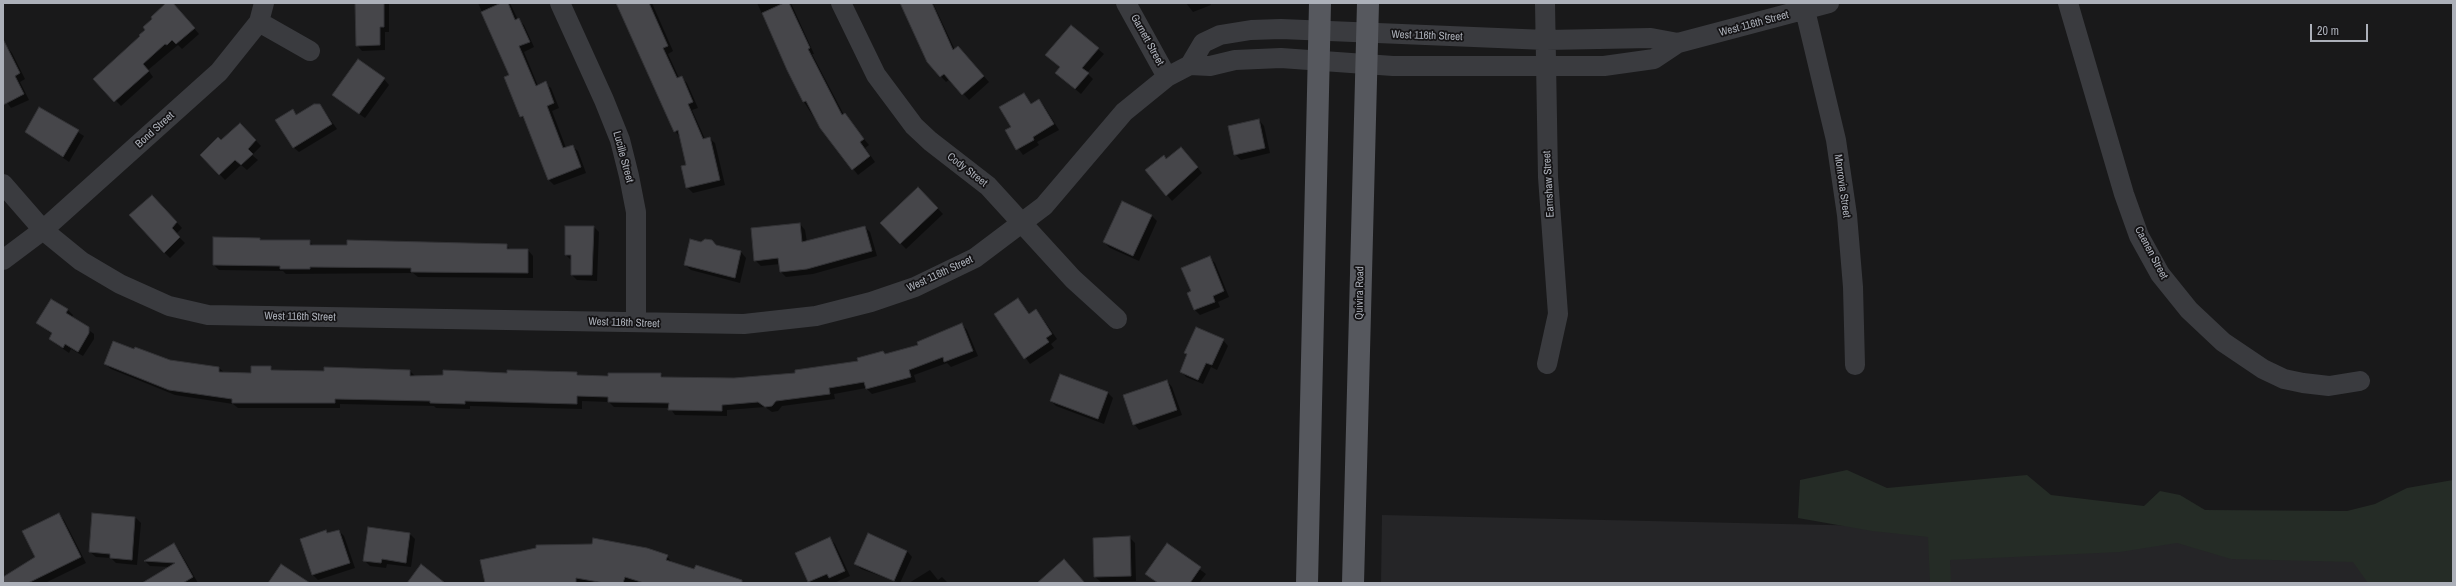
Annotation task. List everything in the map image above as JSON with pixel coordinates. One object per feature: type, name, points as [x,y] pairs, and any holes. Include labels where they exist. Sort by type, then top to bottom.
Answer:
[{"type":"main road","points":[[1307,583],[1320,3]]},
{"type":"main road","name":"Quivira Road","points":[[1353,583],[1368,3]]},
{"type":"street","name":"Bond Street","points":[[44,230],[219,72],[259,22],[264,3]]},
{"type":"street","name":"Lucille Street","points":[[560,3],[604,100],[620,140],[629,176],[636,220],[636,322]]},
{"type":"street","name":"Cody Street","points":[[841,3],[862,51],[892,99],[930,141],[988,186],[1073,279],[1117,319]]},
{"type":"street","name":"Garnett Street","points":[[1126,3],[1167,78]]},
{"type":"street","name":"Earnshaw Street","points":[[1545,3],[1548,177],[1558,314],[1547,364]]},
{"type":"street","name":"West 116th Street","points":[[1190,65],[1210,66],[1235,60],[1281,58],[1393,66],[1604,66],[1654,59],[1678,43],[1829,3]]},
{"type":"street","name":"Caenen Street","points":[[2068,3],[2124,194],[2140,236],[2160,274],[2189,310],[2218,337],[2263,368],[2284,379],[2303,383],[2329,386],[2360,380]]},
{"type":"street","name":"Monrovia Street","points":[[1805,10],[1836,140],[1847,215],[1853,287],[1855,365]]},
{"type":"street","points":[[259,22],[310,51]]},
{"type":"street","name":"West 116th Street","points":[[3,184],[44,230],[81,261],[120,284],[169,306],[208,315],[744,324],[816,316],[864,303],[915,287],[956,269],[975,258],[1023,224],[1044,206],[1124,112],[1167,78],[1190,65],[1203,43],[1220,35],[1251,30],[1319,31],[1546,40],[1651,38],[1678,43]]},
{"type":"street","points":[[3,260],[44,230]]},
{"type":"shaded area","points":[[1847,470],[1887,488],[2027,475],[2051,495],[2144,506],[2160,491],[2180,495],[2205,510],[2347,511],[2375,504],[2407,488],[2453,480],[2453,583],[2368,583],[2353,562],[2231,559],[2177,543],[2120,552],[1950,560],[1951,583],[1930,583],[1928,537],[1872,531],[1798,518],[1800,480]]},
{"type":"shaded area","points":[[1382,515],[2453,539],[2453,583],[1381,583]]},
{"type":"building","points":[[166,3],[173,3],[195,28],[176,44],[172,40],[167,45],[165,44],[143,64],[149,71],[114,102],[93,79],[140,36],[139,35],[145,30],[143,27]]},
{"type":"building","points":[[355,3],[384,3],[384,27],[380,27],[380,45],[356,46]]},
{"type":"building","points":[[501,3],[508,3],[515,20],[519,18],[530,42],[519,46],[536,86],[546,81],[554,103],[547,106],[563,148],[573,145],[581,167],[548,180],[523,116],[520,117],[504,77],[509,75],[481,12]]},
{"type":"building","points":[[616,3],[649,3],[668,46],[663,48],[677,78],[682,76],[693,102],[688,104],[703,139],[710,137],[720,180],[686,188],[681,166],[686,165],[678,130],[674,132]]},
{"type":"building","points":[[784,3],[789,3],[810,48],[808,49],[842,115],[845,113],[864,139],[860,142],[870,156],[852,170],[820,128],[806,101],[803,102],[762,13]]},
{"type":"building","points":[[900,3],[932,3],[953,50],[958,46],[984,76],[962,95],[944,74],[940,77],[927,62]]},
{"type":"building","points":[[1071,25],[1099,48],[1082,68],[1089,73],[1075,89],[1055,73],[1060,67],[1045,55]]},
{"type":"building","points":[[3,39],[20,73],[15,76],[24,94],[3,105]]},
{"type":"building","points":[[358,59],[385,78],[359,114],[332,95]]},
{"type":"building","points":[[1024,93],[1031,104],[1039,99],[1054,124],[1033,137],[1034,140],[1016,150],[1005,130],[1011,127],[999,107]]},
{"type":"building","points":[[314,104],[320,104],[332,124],[293,148],[275,120],[293,109],[296,115]]},
{"type":"building","points":[[39,107],[79,130],[63,157],[25,132]]},
{"type":"building","points":[[1259,119],[1265,148],[1234,155],[1228,126]]},
{"type":"building","points":[[240,123],[256,140],[248,149],[253,154],[241,165],[235,160],[219,175],[200,155],[218,137],[221,140]]},
{"type":"building","points":[[1181,147],[1198,167],[1166,196],[1145,170],[1164,155],[1166,159]]},
{"type":"building","points":[[918,187],[938,208],[900,244],[880,223]]},
{"type":"building","points":[[152,195],[177,222],[172,228],[180,237],[164,253],[129,215]]},
{"type":"building","points":[[1122,201],[1152,215],[1133,256],[1103,242]]},
{"type":"building","points":[[800,223],[802,242],[865,226],[872,251],[807,269],[780,272],[778,258],[754,261],[751,228]]},
{"type":"building","points":[[565,226],[594,226],[592,275],[571,275],[571,255],[565,255]]},
{"type":"building","points":[[213,237],[260,238],[260,240],[310,240],[310,245],[347,245],[347,240],[507,244],[507,249],[528,249],[528,273],[411,272],[411,268],[310,267],[310,269],[280,269],[280,266],[213,265]]},
{"type":"building","points":[[690,239],[701,242],[705,239],[712,240],[716,245],[741,251],[735,278],[684,265]]},
{"type":"building","points":[[1210,256],[1224,291],[1213,296],[1215,302],[1194,310],[1187,293],[1191,291],[1181,268]]},
{"type":"building","points":[[1018,298],[1029,314],[1036,309],[1052,334],[1046,338],[1049,342],[1024,359],[994,314]]},
{"type":"building","points":[[51,299],[68,309],[66,313],[89,327],[89,333],[78,352],[65,344],[63,348],[49,339],[52,333],[36,323]]},
{"type":"building","points":[[962,323],[973,351],[944,362],[943,357],[909,370],[911,377],[866,389],[864,382],[829,388],[830,394],[776,401],[772,406],[765,407],[758,402],[722,405],[722,411],[668,410],[669,403],[608,402],[608,397],[577,396],[577,404],[465,401],[465,404],[430,403],[430,401],[335,399],[335,403],[232,403],[232,399],[169,390],[104,364],[113,341],[134,349],[135,347],[170,360],[219,367],[219,372],[251,373],[251,366],[271,366],[271,370],[324,371],[324,367],[410,370],[410,376],[443,375],[443,370],[507,373],[507,370],[577,372],[577,375],[608,376],[608,373],[661,373],[661,377],[734,378],[795,373],[795,370],[858,361],[857,358],[883,351],[885,354],[918,345],[917,342]]},
{"type":"building","points":[[1196,327],[1224,339],[1212,365],[1206,363],[1198,380],[1180,372],[1187,354],[1184,353]]},
{"type":"building","points":[[1060,374],[1108,392],[1098,419],[1050,401]]},
{"type":"building","points":[[1167,380],[1177,410],[1133,425],[1123,395]]},
{"type":"building","points":[[59,513],[81,557],[28,583],[3,583],[3,577],[35,557],[22,531]]},
{"type":"building","points":[[92,513],[135,517],[132,560],[110,558],[110,554],[89,552]]},
{"type":"building","points":[[368,527],[410,533],[406,563],[382,559],[381,563],[363,561]]},
{"type":"building","points":[[326,530],[327,533],[339,530],[350,563],[312,575],[300,539]]},
{"type":"building","points":[[868,533],[907,551],[894,581],[854,564]]},
{"type":"building","points":[[1130,536],[1131,576],[1094,577],[1093,538]]},
{"type":"building","points":[[830,537],[845,571],[829,578],[827,574],[808,582],[795,553]]},
{"type":"building","points":[[593,538],[647,548],[668,555],[666,560],[694,569],[696,565],[742,580],[742,583],[644,583],[625,577],[623,583],[604,583],[576,578],[576,583],[485,583],[480,560],[536,548],[536,545],[592,544]]},
{"type":"building","points":[[174,543],[193,577],[183,583],[142,583],[175,563],[144,561]]},
{"type":"building","points":[[1167,543],[1201,567],[1190,583],[1158,583],[1145,574]]},
{"type":"building","points":[[1064,559],[1085,583],[1037,583]]},
{"type":"building","points":[[281,564],[310,583],[268,583]]},
{"type":"building","points":[[421,564],[445,583],[407,583]]}]
